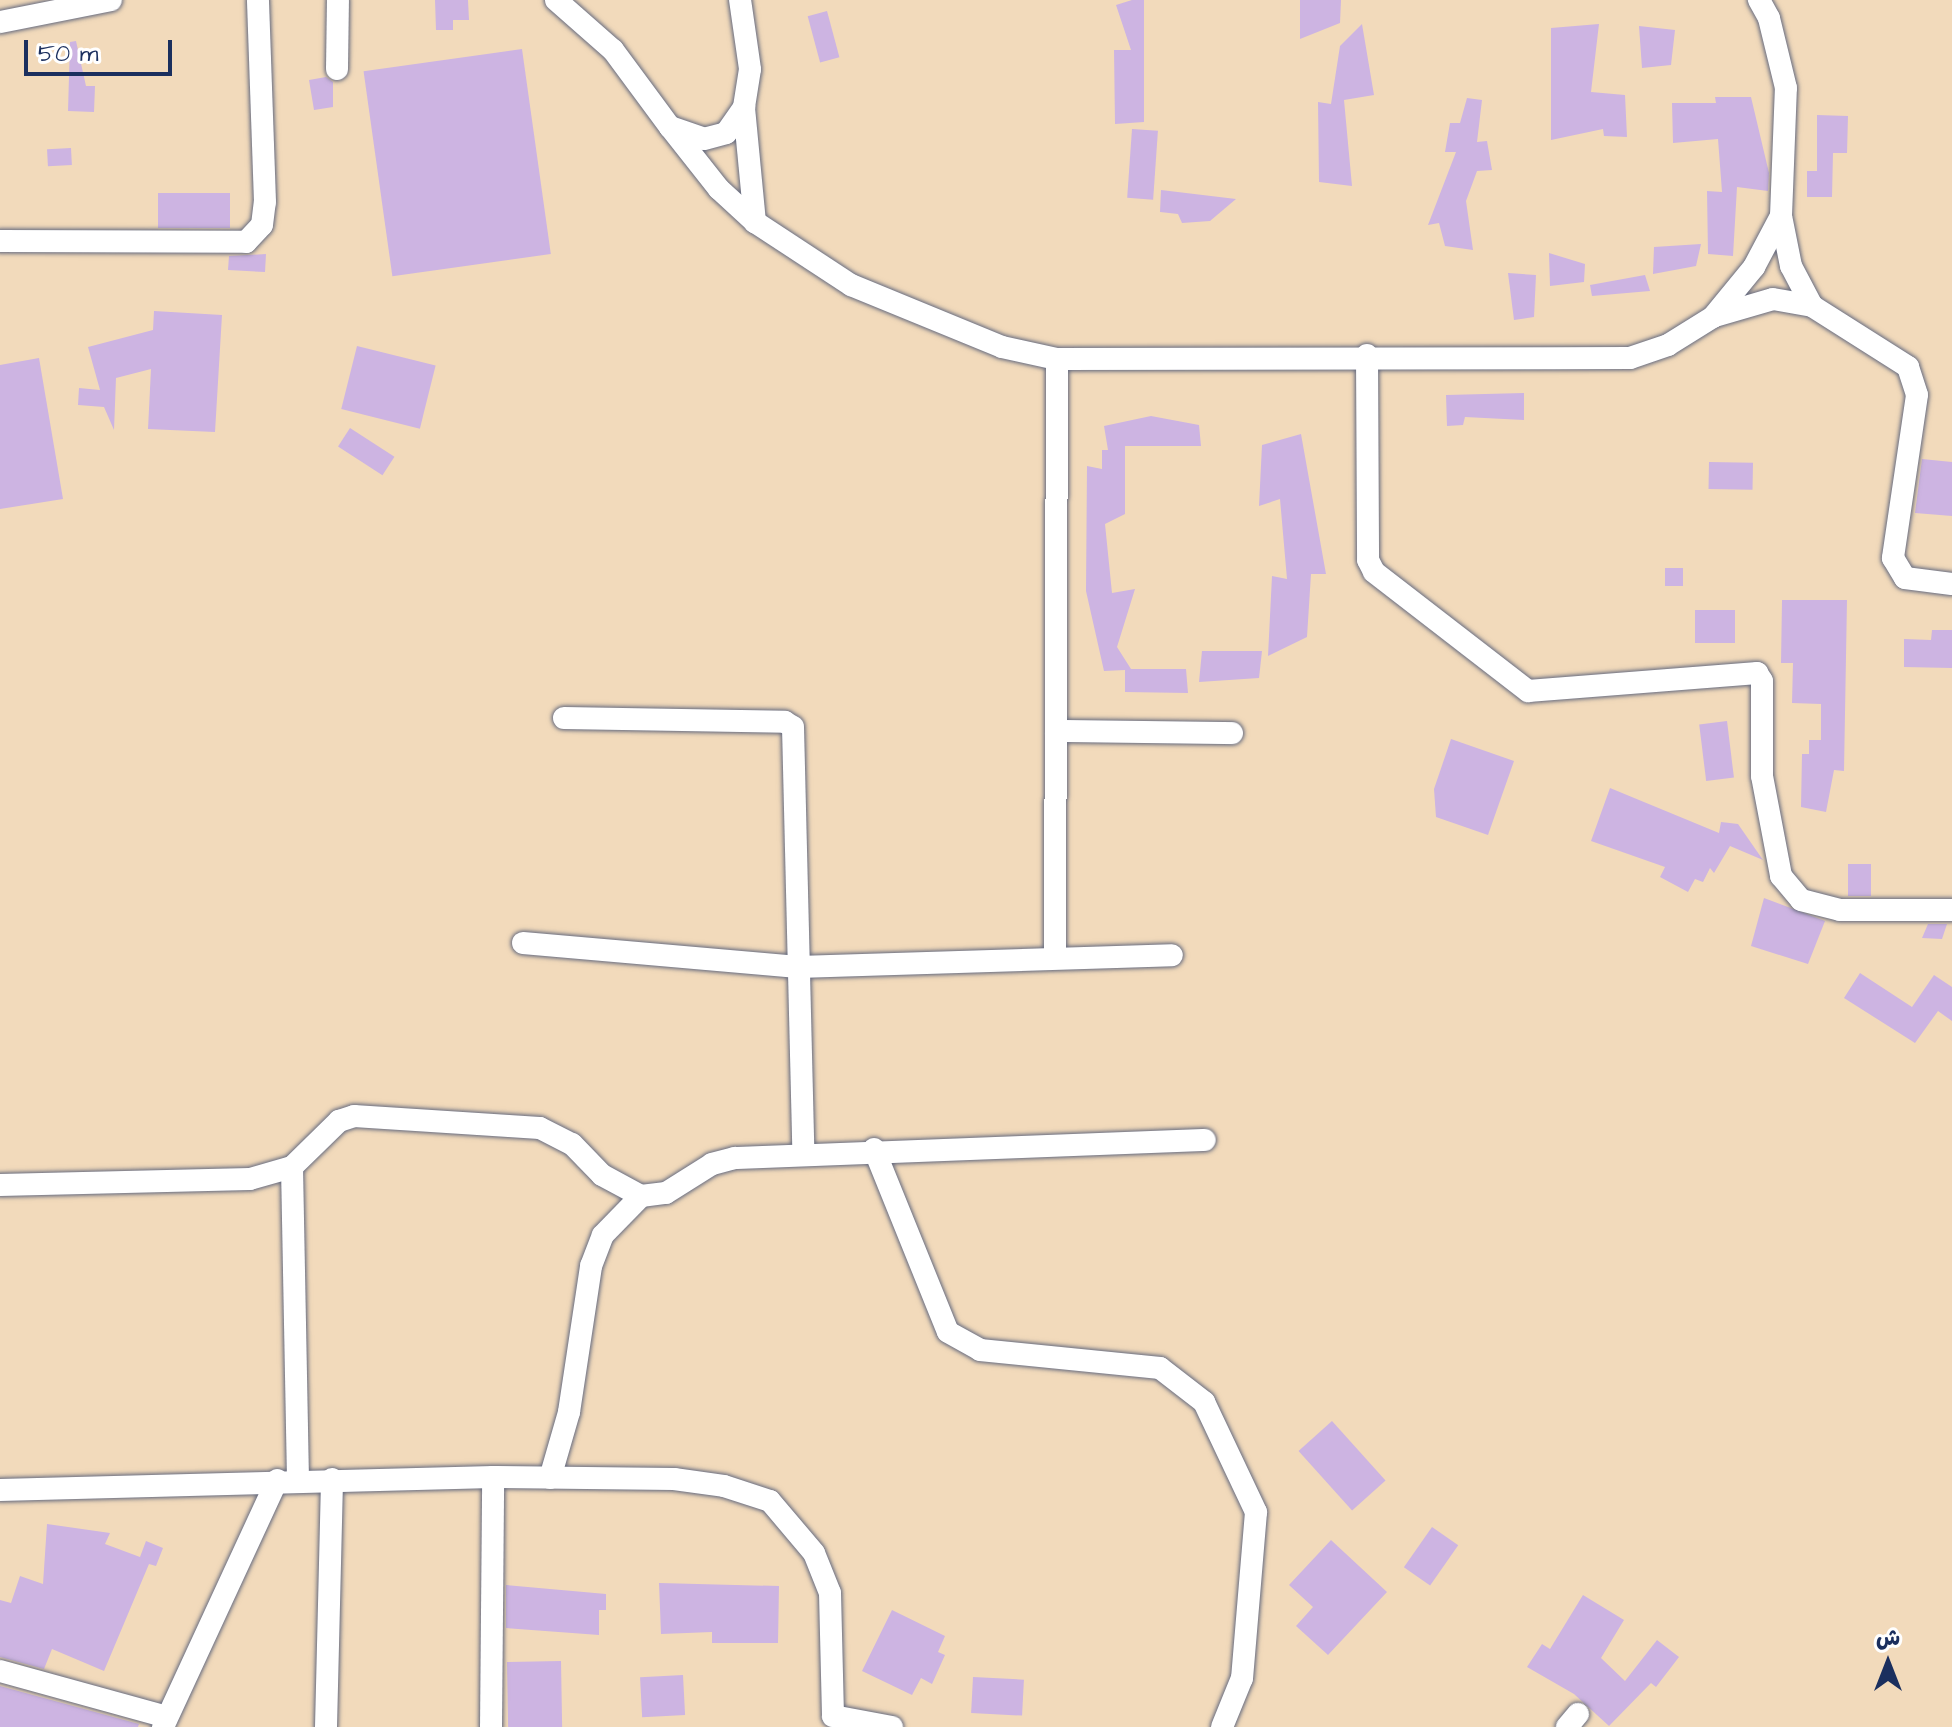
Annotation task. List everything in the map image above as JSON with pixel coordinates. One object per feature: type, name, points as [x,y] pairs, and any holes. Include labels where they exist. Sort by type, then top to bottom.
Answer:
[{"type":"street","points":[[0,22],[111,0]]},
{"type":"street","points":[[0,241],[246,242],[262,225],[265,202],[258,0]]},
{"type":"street","points":[[337,69],[338,0]]},
{"type":"street","points":[[556,0],[613,50],[719,189],[755,222],[851,285],[1002,347],[1057,359],[1367,355],[1630,358],[1668,345],[1713,317],[1773,299],[1812,306],[1908,367],[1917,395],[1893,558],[1905,578],[1952,584]]},
{"type":"street","points":[[740,0],[750,69],[744,107],[755,222]]},
{"type":"street","points":[[1759,0],[1769,18],[1786,88],[1781,216],[1791,266],[1812,306]]},
{"type":"street","points":[[670,127],[704,139],[736,123],[744,107]]},
{"type":"street","points":[[1713,317],[1754,267],[1781,216]]},
{"type":"street","points":[[1367,355],[1368,560],[1374,572],[1528,691],[1757,673],[1762,681],[1762,776],[1774,859],[1781,876],[1801,900],[1840,910],[1952,910]]},
{"type":"street","points":[[1055,956],[1057,359]]},
{"type":"street","points":[[564,718],[785,722],[793,727],[803,1151]]},
{"type":"street","points":[[1056,731],[1232,733]]},
{"type":"street","points":[[523,943],[798,967],[1055,956],[1172,955]]},
{"type":"street","points":[[0,1185],[250,1179],[292,1167],[339,1121],[354,1116],[540,1128],[572,1144],[602,1175],[641,1196],[666,1193],[712,1164],[803,1151],[1205,1140]]},
{"type":"street","points":[[874,1149],[948,1332],[980,1350],[1160,1368],[1204,1402],[1256,1512],[1242,1678],[1222,1727]]},
{"type":"street","points":[[0,1671],[165,1722],[287,1480],[292,1167]]},
{"type":"street","points":[[550,1478],[569,1412],[591,1266],[603,1235],[641,1196]]},
{"type":"street","points":[[491,1727],[493,1477]]},
{"type":"street","points":[[326,1727],[332,1479]]},
{"type":"street","points":[[0,1490],[332,1479],[674,1479],[770,1501],[814,1553],[830,1593],[832,1722],[892,1727]]},
{"type":"building","points":[[435,0],[468,0],[469,20],[453,20],[453,30],[436,30]]},
{"type":"building","points":[[1144,0],[1144,122],[1115,124],[1114,50],[1131,50],[1116,5]]},
{"type":"building","points":[[1300,0],[1341,0],[1340,23],[1300,39]]},
{"type":"building","points":[[827,11],[839,57],[820,63],[808,16]]},
{"type":"building","points":[[1362,24],[1374,95],[1344,100],[1352,186],[1319,182],[1318,102],[1331,104],[1340,46]]},
{"type":"building","points":[[1599,24],[1591,92],[1625,95],[1627,137],[1604,136],[1603,129],[1551,140],[1551,28]]},
{"type":"building","points":[[1639,26],[1675,30],[1671,65],[1642,68]]},
{"type":"building","points":[[76,41],[86,86],[95,86],[94,112],[68,111],[70,42]]},
{"type":"building","points":[[522,49],[551,254],[392,276],[364,71]]},
{"type":"building","points":[[326,77],[333,82],[333,107],[314,110],[309,80]]},
{"type":"building","points":[[1715,97],[1751,97],[1769,173],[1768,191],[1737,187],[1733,256],[1708,254],[1707,191],[1722,192],[1718,139],[1673,143],[1672,103],[1716,103]]},
{"type":"building","points":[[1467,98],[1482,100],[1477,142],[1487,141],[1492,170],[1477,171],[1466,201],[1473,250],[1445,246],[1439,223],[1428,225],[1456,152],[1445,152],[1450,123],[1460,123]]},
{"type":"building","points":[[1817,115],[1848,116],[1847,153],[1833,153],[1832,197],[1807,197],[1807,171],[1817,171]]},
{"type":"building","points":[[1132,129],[1158,131],[1153,200],[1127,198]]},
{"type":"building","points":[[71,148],[72,165],[48,166],[47,149]]},
{"type":"building","points":[[1161,190],[1236,199],[1210,221],[1182,223],[1178,214],[1160,212]]},
{"type":"building","points":[[158,193],[230,193],[230,228],[158,228]]},
{"type":"building","points":[[1701,244],[1696,266],[1653,274],[1654,247]]},
{"type":"building","points":[[1549,253],[1585,264],[1584,282],[1550,286]]},
{"type":"building","points":[[266,254],[265,272],[228,270],[229,256]]},
{"type":"building","points":[[1508,273],[1536,275],[1534,317],[1514,320]]},
{"type":"building","points":[[1645,275],[1650,291],[1592,296],[1590,285]]},
{"type":"building","points":[[154,311],[222,315],[215,432],[148,429],[151,369],[116,378],[114,430],[104,407],[78,405],[79,388],[100,390],[88,347],[153,330]]},
{"type":"building","points":[[357,346],[436,366],[420,429],[341,409]]},
{"type":"building","points":[[39,358],[63,499],[0,509],[0,365]]},
{"type":"building","points":[[1524,393],[1524,420],[1465,417],[1463,425],[1447,426],[1446,395]]},
{"type":"building","points":[[1151,416],[1199,425],[1201,446],[1125,446],[1125,514],[1105,524],[1112,593],[1135,589],[1117,647],[1131,669],[1186,669],[1188,693],[1125,692],[1125,670],[1104,671],[1086,591],[1087,466],[1102,469],[1102,450],[1108,450],[1104,426]]},
{"type":"building","points":[[350,428],[394,457],[382,475],[338,446]]},
{"type":"building","points":[[1301,434],[1326,574],[1311,574],[1307,637],[1268,656],[1272,576],[1287,579],[1280,499],[1259,506],[1262,445]]},
{"type":"building","points":[[1922,459],[1952,462],[1952,516],[1915,513]]},
{"type":"building","points":[[1709,462],[1753,463],[1753,490],[1709,489]]},
{"type":"building","points":[[1665,568],[1683,568],[1683,586],[1665,586]]},
{"type":"building","points":[[1782,600],[1847,600],[1844,771],[1834,770],[1826,812],[1801,807],[1802,754],[1809,754],[1809,740],[1821,740],[1821,704],[1792,703],[1793,663],[1781,663]]},
{"type":"building","points":[[1695,610],[1735,610],[1735,643],[1695,643]]},
{"type":"building","points":[[1932,630],[1952,630],[1952,668],[1904,667],[1904,639],[1931,640]]},
{"type":"building","points":[[1202,651],[1262,651],[1259,678],[1199,682]]},
{"type":"building","points":[[1727,721],[1734,778],[1706,781],[1699,724]]},
{"type":"building","points":[[1451,739],[1514,761],[1488,835],[1436,817],[1434,789]]},
{"type":"building","points":[[1610,788],[1719,833],[1721,822],[1738,824],[1763,860],[1730,846],[1714,873],[1710,868],[1703,882],[1695,879],[1688,892],[1660,877],[1665,867],[1591,841]]},
{"type":"building","points":[[1848,864],[1871,864],[1871,896],[1848,896]]},
{"type":"building","points":[[1764,898],[1825,921],[1808,964],[1751,946]]},
{"type":"building","points":[[1928,924],[1947,924],[1942,939],[1922,938]]},
{"type":"building","points":[[1860,973],[1912,1007],[1934,975],[1952,987],[1952,1021],[1938,1011],[1915,1043],[1844,998]]},
{"type":"building","points":[[1332,1421],[1386,1480],[1352,1511],[1299,1451]]},
{"type":"building","points":[[47,1524],[110,1533],[105,1544],[140,1557],[146,1541],[163,1548],[156,1566],[149,1564],[104,1671],[52,1649],[44,1669],[0,1657],[0,1600],[11,1603],[20,1576],[43,1584]]},
{"type":"building","points":[[1432,1527],[1458,1545],[1430,1585],[1404,1567]]},
{"type":"building","points":[[1331,1540],[1387,1592],[1328,1655],[1296,1626],[1313,1607],[1289,1585]]},
{"type":"building","points":[[659,1583],[779,1586],[778,1643],[712,1643],[712,1632],[661,1634]]},
{"type":"building","points":[[506,1585],[606,1594],[606,1610],[599,1610],[599,1635],[506,1628]]},
{"type":"building","points":[[1583,1595],[1624,1620],[1601,1658],[1625,1681],[1657,1640],[1679,1657],[1656,1687],[1651,1683],[1609,1726],[1574,1694],[1527,1667],[1542,1644],[1550,1649]]},
{"type":"building","points":[[892,1610],[945,1636],[938,1652],[945,1655],[932,1684],[921,1678],[912,1695],[862,1671]]},
{"type":"building","points":[[561,1661],[562,1727],[508,1727],[507,1662]]},
{"type":"building","points":[[683,1675],[685,1715],[642,1717],[640,1677]]},
{"type":"building","points":[[973,1677],[1024,1680],[1022,1716],[971,1713]]},
{"type":"building","points":[[0,1686],[139,1724],[138,1727],[0,1727]]}]
